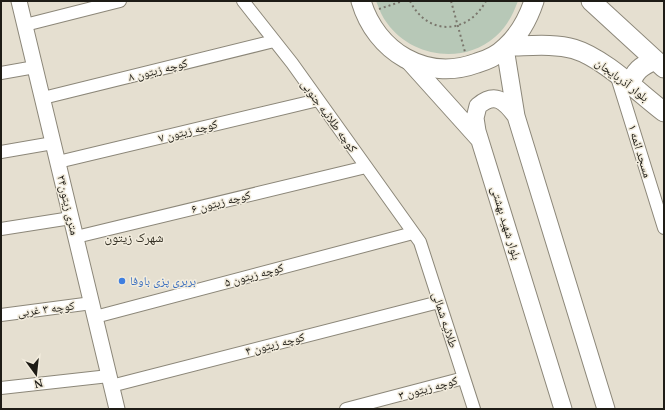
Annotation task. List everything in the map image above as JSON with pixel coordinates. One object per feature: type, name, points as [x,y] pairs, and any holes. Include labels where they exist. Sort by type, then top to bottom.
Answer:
[{"type":"main road","points":[[363,8],[376,33],[390,48],[408,60],[428,67],[441,68],[469,66],[488,60],[506,47],[520,33],[529,17],[534,1]]},
{"type":"main road","points":[[591,1],[660,64]]},
{"type":"main road","name":"بلوار آذربایجان","points":[[506,47],[548,46],[574,49],[595,59],[664,112]]},
{"type":"main road","points":[[506,47],[516,116],[606,409]]},
{"type":"main road","name":"بلوار شهید بهشتی","points":[[408,60],[480,141],[563,409]]},
{"type":"main road","points":[[630,86],[633,75],[641,66],[660,64]]},
{"type":"main road","points":[[480,141],[475,118],[478,106],[485,100],[495,98],[507,103],[516,116]]},
{"type":"street","name":"۲۴متری زیتون","points":[[19,1],[117,409]]},
{"type":"street","points":[[25,25],[120,1]]},
{"type":"street","name":"کوچه طلائیه جنوبی","points":[[243,1],[318,100],[413,233]]},
{"type":"street","name":"کوچه زیتون ۸","points":[[43,98],[274,41]]},
{"type":"street","points":[[1,73],[35,67]]},
{"type":"street","name":"مسجد ائمه ۱","points":[[616,74],[664,228]]},
{"type":"street","name":"کوچه زیتون ۷","points":[[58,162],[318,100]]},
{"type":"street","points":[[1,152],[53,143]]},
{"type":"street","name":"کوچه زیتون ۶","points":[[76,237],[366,167]]},
{"type":"street","points":[[1,229],[71,218]]},
{"type":"street","name":"طلائیه شمالی","points":[[413,233],[420,242],[474,409]]},
{"type":"street","name":"کوچه زیتون ۵","points":[[93,310],[413,233]]},
{"type":"street","name":"کوچه زیتون ۴","points":[[1,388],[110,381],[439,302]]},
{"type":"street","name":"کوچه ۳ غربی","points":[[1,315],[93,310]]},
{"type":"street","name":"کوچه زیتون ۳","points":[[346,409],[464,378]]},
{"type":"path","points":[[363,8],[403,1]]},
{"type":"path","points":[[410,1],[415,10],[423,19],[434,25],[447,27],[459,26],[471,20],[480,12],[486,1]]},
{"type":"path","points":[[451,1],[469,66]]},
{"type":"green space","points":[[376,1],[518,1],[509,20],[495,37],[482,46],[453,54],[423,50],[397,35],[382,15]]},
{"type":"place","name":"بربری پزی باوفا","points":[[122,281]]},
{"type":"district","name":"شهرک زیتون","points":[[134,237]]}]
